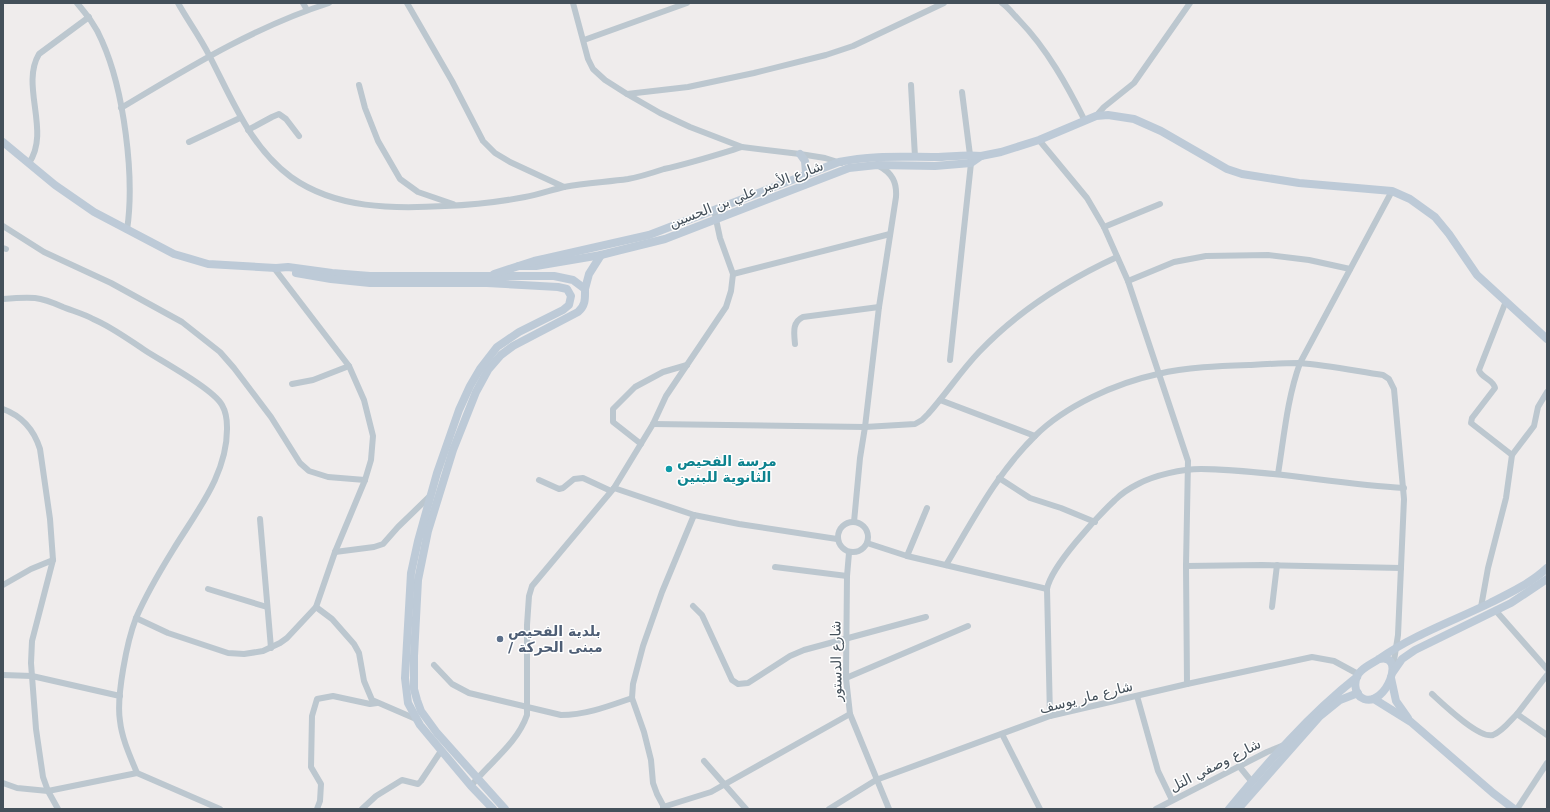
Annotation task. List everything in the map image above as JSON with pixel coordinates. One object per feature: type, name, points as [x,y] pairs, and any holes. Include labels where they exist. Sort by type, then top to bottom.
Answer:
[{"type":"street","points":[[77,3],[89,17],[102,41],[111,66],[121,108],[129,175],[129,218],[127,230]]},
{"type":"street","points":[[178,3],[209,56],[240,118],[248,130],[275,163],[291,177],[307,187],[338,199],[374,207],[412,208],[456,206],[523,198],[564,187],[630,178],[707,158],[742,147]]},
{"type":"street","points":[[303,3],[308,10]]},
{"type":"street","points":[[121,108],[209,56],[287,18],[329,3]]},
{"type":"street","points":[[407,3],[452,81],[483,141],[494,153],[564,187]]},
{"type":"street","points":[[573,3],[588,59],[593,69],[605,80],[627,94],[660,113],[690,127],[742,147],[800,154],[839,162],[849,168]]},
{"type":"street","points":[[584,40],[687,3]]},
{"type":"street","points":[[627,94],[688,87],[754,73],[826,55],[853,46],[944,3]]},
{"type":"street","points":[[1002,3],[1009,8],[1029,30],[1041,46],[1064,80],[1085,121]]},
{"type":"street","points":[[1096,116],[1104,107],[1134,83],[1190,3]]},
{"type":"street","points":[[29,163],[34,155],[36,146],[33,76],[33,66],[35,60],[39,54],[89,17]]},
{"type":"street","points":[[359,85],[365,108],[378,141],[400,179],[418,192],[456,206]]},
{"type":"street","points":[[911,85],[915,157]]},
{"type":"street","points":[[950,360],[971,163],[962,92]]},
{"type":"street","points":[[248,130],[279,114],[286,119],[299,136]]},
{"type":"street","name":"شارع الأمير علي بن الحسين","points":[[3,142],[55,185],[86,206],[127,230],[174,254],[208,264],[275,268],[288,266],[332,273],[370,276],[488,279],[503,270],[543,258],[649,235],[806,173],[839,162],[859,158],[970,154],[981,156],[1002,152],[1038,140],[1096,116],[1120,116],[1145,124],[1191,148],[1217,164],[1242,174],[1299,183],[1392,191],[1410,199],[1435,217],[1449,234],[1477,275],[1546,335]]},
{"type":"street","points":[[189,142],[240,118]]},
{"type":"street","points":[[1038,140],[1087,198],[1104,228],[1128,281],[1188,461],[1186,566],[1187,684]]},
{"type":"street","points":[[800,154],[804,161],[806,173]]},
{"type":"street","name":"شارع الأمير علي بن الحسين","points":[[519,266],[536,266],[601,255],[665,239],[849,168],[877,166],[935,166],[971,163],[981,156]]},
{"type":"street","points":[[854,522],[860,458],[879,307],[897,190],[892,176],[886,170],[877,166]]},
{"type":"street","points":[[1278,474],[1289,405],[1294,380],[1300,363],[1392,191]]},
{"type":"street","points":[[1104,228],[1160,204]]},
{"type":"street","points":[[471,786],[517,735],[527,715],[527,625],[529,596],[532,586],[612,490],[653,424],[666,396],[726,307],[731,291],[733,274],[720,238],[714,210]]},
{"type":"street","points":[[3,226],[44,252],[111,283],[182,322],[220,352],[234,368],[271,417],[300,463],[309,471],[328,477],[364,480]]},
{"type":"street","points":[[733,274],[890,234]]},
{"type":"street","points":[[1128,281],[1174,262],[1206,256],[1268,254],[1317,261],[1350,269]]},
{"type":"street","points":[[494,809],[471,786],[441,751],[416,719],[408,703],[406,690],[406,642],[411,573],[430,496],[441,475],[488,370],[513,346],[583,308],[585,289],[589,274],[601,255]]},
{"type":"street","points":[[653,424],[865,427],[919,422],[940,400],[979,352],[1032,306],[1047,294],[1074,278],[1117,257]]},
{"type":"street","points":[[136,618],[168,633],[228,653],[236,654],[249,653],[271,648],[287,638],[316,607],[335,552],[364,480],[373,449],[373,436],[364,400],[349,366],[275,268]]},
{"type":"street","points":[[488,279],[554,276],[567,278],[578,283],[585,289]]},
{"type":"street","points":[[488,279],[567,289],[571,296],[571,300],[563,310],[519,332],[497,347],[486,359],[470,386],[459,410],[441,475],[418,580],[414,636],[414,689],[421,711],[437,733],[505,809]]},
{"type":"street","points":[[3,299],[41,298],[94,319],[202,387],[219,400],[226,413],[227,433],[225,447],[217,476],[190,524],[178,540],[136,618],[126,659],[120,696],[120,720],[124,741],[137,773]]},
{"type":"street","points":[[1506,301],[1479,370],[1481,374],[1495,386],[1495,388],[1472,418],[1471,423],[1512,455]]},
{"type":"street","points":[[794,344],[795,324],[803,317],[879,307]]},
{"type":"street","points":[[946,565],[986,497],[1013,460],[1035,436],[1048,425],[1071,409],[1097,396],[1140,378],[1159,373],[1222,366],[1300,363],[1383,375],[1389,379],[1394,389],[1404,488],[1397,647],[1392,672],[1384,690],[1374,699]]},
{"type":"street","points":[[641,444],[613,422],[613,409],[635,387],[663,372],[687,365]]},
{"type":"street","points":[[292,384],[313,380],[349,366]]},
{"type":"street","points":[[1481,607],[1488,568],[1506,498],[1512,455],[1534,426],[1538,407],[1547,392]]},
{"type":"street","points":[[940,400],[1035,436]]},
{"type":"street","points":[[3,409],[21,420],[30,429],[37,441],[49,512],[53,560],[32,641],[31,652],[32,676],[43,777],[48,791],[58,809]]},
{"type":"street","points":[[1050,716],[1048,583],[1056,568],[1116,499],[1140,483],[1188,469],[1222,469],[1278,474],[1322,481],[1404,488]]},
{"type":"street","points":[[539,480],[559,489],[564,488],[574,479],[583,478],[612,490],[694,515],[739,524],[837,538]]},
{"type":"street","points":[[1000,478],[1030,498],[1061,508],[1095,522]]},
{"type":"street","points":[[335,552],[374,548],[383,544],[398,526],[430,496]]},
{"type":"street","points":[[906,556],[927,508]]},
{"type":"street","points":[[694,515],[662,592],[643,646],[633,684],[632,698],[644,732],[651,760],[653,783],[664,808],[711,792],[725,785],[770,758],[850,714]]},
{"type":"street","points":[[260,519],[271,648]]},
{"type":"street","points":[[854,522],[861,524],[866,529],[868,536],[867,544],[860,551],[850,552],[843,550],[839,545],[837,538],[838,532],[842,526],[847,523],[854,522]]},
{"type":"street","points":[[867,544],[906,556],[1047,589]]},
{"type":"street","name":"شارع الدستور","points":[[850,552],[847,576],[846,678],[850,714],[889,809]]},
{"type":"street","points":[[3,585],[30,569],[53,560]]},
{"type":"street","points":[[1186,566],[1277,565],[1401,568]]},
{"type":"street","points":[[1272,607],[1277,565]]},
{"type":"street","points":[[775,567],[847,576]]},
{"type":"street","points":[[1229,809],[1285,745],[1327,701],[1358,676],[1362,670],[1397,647],[1512,592],[1547,568]]},
{"type":"street","points":[[1392,672],[1402,659],[1415,650],[1511,603],[1547,579]]},
{"type":"street","points":[[208,588],[267,607]]},
{"type":"street","points":[[692,606],[702,615],[732,680],[738,684],[748,683],[790,656],[804,650],[847,637],[926,617]]},
{"type":"street","points":[[316,607],[332,618],[354,644],[359,653],[366,688],[372,700],[416,719]]},
{"type":"street","points":[[1496,611],[1547,669]]},
{"type":"street","points":[[846,678],[968,626]]},
{"type":"street","name":"شارع مار يوسف","points":[[829,809],[876,780],[1050,716],[1312,657],[1334,661],[1358,676]]},
{"type":"street","points":[[1379,659],[1384,658],[1391,662],[1396,701],[1411,722]]},
{"type":"street","points":[[434,665],[452,684],[460,690],[561,715],[586,713],[632,698]]},
{"type":"street","points":[[3,675],[32,676],[120,696]]},
{"type":"street","points":[[1432,694],[1469,725],[1486,735],[1492,736],[1498,733],[1517,714],[1547,675]]},
{"type":"street","points":[[1358,676],[1356,688],[1358,693],[1364,699],[1374,699],[1411,722],[1492,793],[1516,809],[1547,763]]},
{"type":"street","points":[[1238,809],[1319,717],[1340,700],[1358,693]]},
{"type":"street","points":[[317,809],[320,801],[321,784],[311,767],[312,716],[317,699],[333,696],[370,704],[377,703]]},
{"type":"street","points":[[1137,696],[1158,771],[1172,800]]},
{"type":"street","points":[[1517,714],[1547,735]]},
{"type":"street","points":[[1002,734],[1040,809]]},
{"type":"street","name":"شارع وصفي التل","points":[[1156,809],[1267,752],[1285,745]]},
{"type":"street","points":[[362,809],[376,796],[402,780],[408,780],[418,784],[441,751]]},
{"type":"street","points":[[704,761],[746,809]]},
{"type":"street","points":[[1239,766],[1252,782]]},
{"type":"street","points":[[3,784],[17,788],[48,791],[137,773],[220,809]]},
{"type":"place","name":"مرسة الفحيص الثانوية للبنين","points":[[669,469]]},
{"type":"place","name":"بلدية الفحيص / مبنى الحركة","points":[[500,639]]}]
